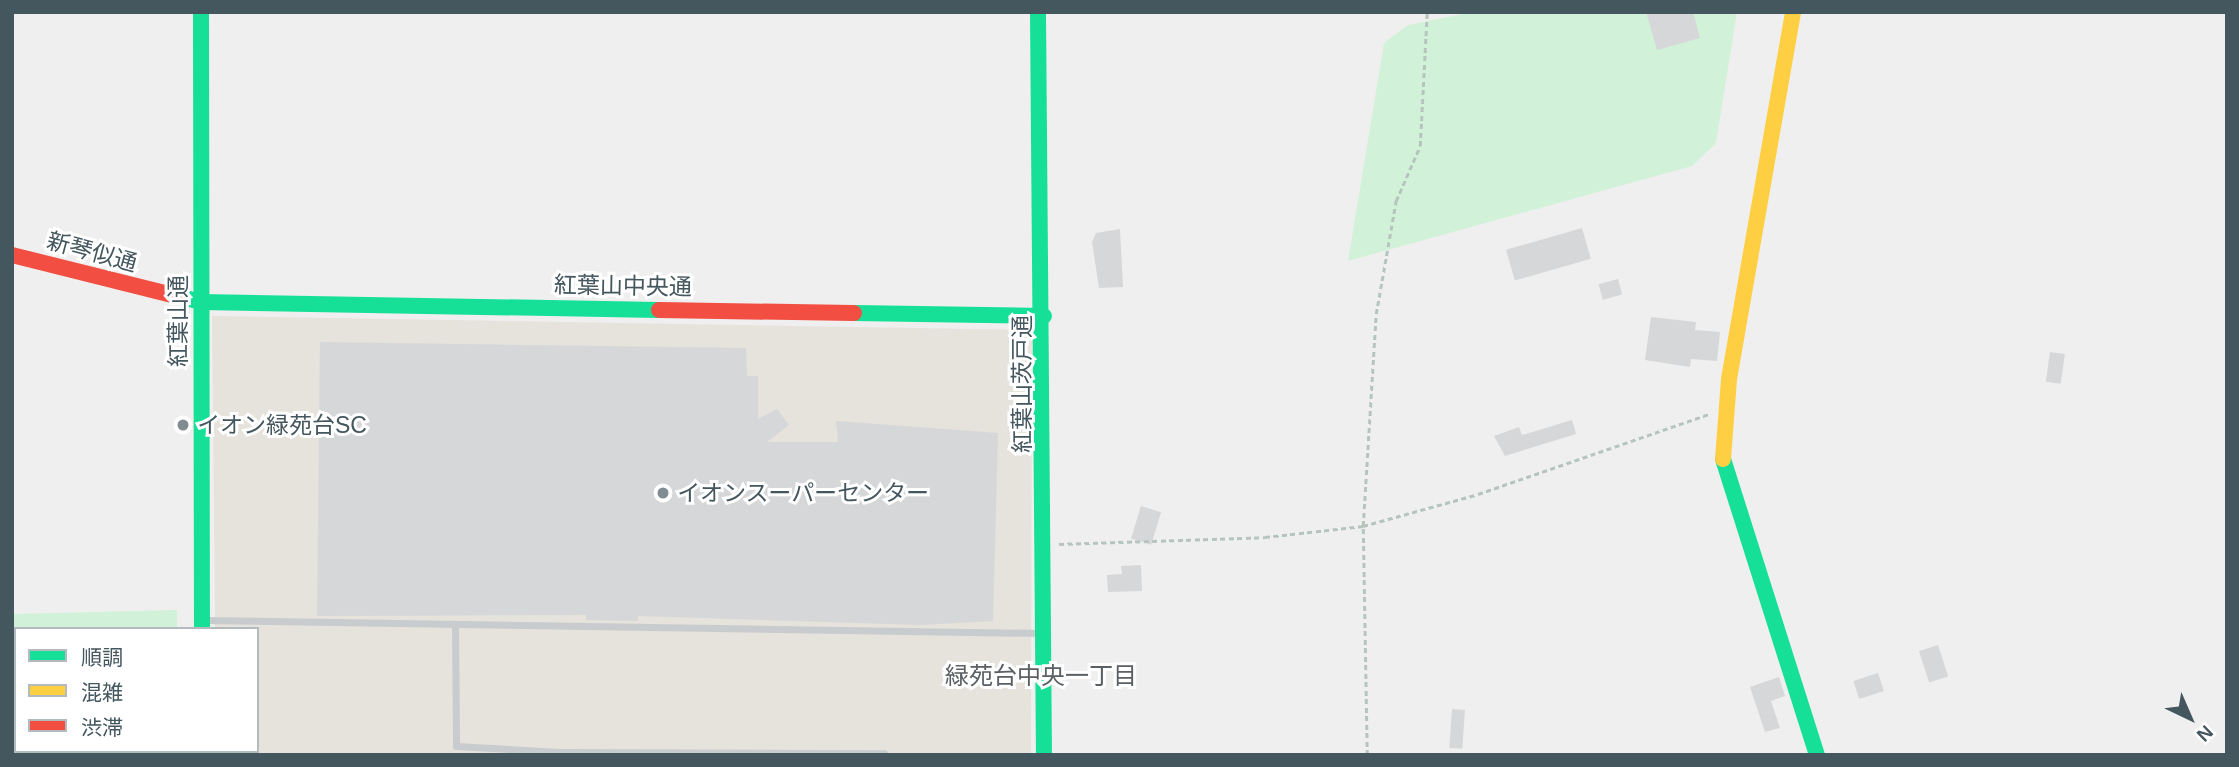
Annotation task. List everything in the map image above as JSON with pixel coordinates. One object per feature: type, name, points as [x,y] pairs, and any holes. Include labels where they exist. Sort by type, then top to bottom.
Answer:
[{"type":"street","name":"紅葉山通","points":[[201,12],[202,624]]},
{"type":"street","name":"紅葉山茨戸通","points":[[1038,12],[1046,544],[1044,755]]},
{"type":"street","points":[[1793,12],[1727,408],[1723,460],[1735,508],[1817,755]]},
{"type":"street","name":"新琴似通","points":[[12,255],[201,302]]},
{"type":"street","name":"紅葉山中央通","points":[[201,302],[1044,316]]},
{"type":"lane","points":[[202,624],[455,624],[1045,633]]},
{"type":"lane","points":[[455,624],[456,746],[559,752],[884,752]]},
{"type":"path","points":[[1367,755],[1363,526],[1376,314],[1395,201],[1420,146],[1427,12]]},
{"type":"path","points":[[1046,544],[1265,537],[1363,526],[1478,494],[1727,408]]},
{"type":"shaded area","points":[[212,316],[1032,330],[1031,755],[216,755],[259,753],[259,627],[215,627]]},
{"type":"green space","points":[[1472,12],[1737,12],[1716,143],[1692,166],[1348,261],[1384,43],[1408,25]]},
{"type":"green space","points":[[177,610],[177,627],[14,627],[14,753],[180,755],[12,755],[12,614]]},
{"type":"building","points":[[1646,12],[1693,12],[1700,38],[1657,50]]},
{"type":"building","points":[[1582,228],[1591,259],[1515,281],[1506,250]]},
{"type":"building","points":[[1120,229],[1123,287],[1099,288],[1092,242],[1096,233]]},
{"type":"building","points":[[1618,279],[1622,294],[1603,300],[1599,284]]},
{"type":"building","points":[[1651,317],[1696,322],[1695,330],[1720,332],[1717,361],[1691,359],[1690,367],[1645,360]]},
{"type":"building","points":[[320,342],[746,348],[747,376],[758,376],[758,419],[777,409],[789,425],[767,442],[838,442],[836,421],[998,433],[993,621],[921,625],[638,616],[638,621],[586,620],[586,615],[317,616]]},
{"type":"building","points":[[2050,352],[2065,354],[2061,384],[2046,382]]},
{"type":"building","points":[[1572,420],[1576,434],[1505,456],[1494,436],[1519,427],[1522,435]]},
{"type":"building","points":[[1141,506],[1161,512],[1151,545],[1131,539]]},
{"type":"building","points":[[1141,565],[1142,591],[1108,592],[1107,575],[1122,574],[1121,566]]},
{"type":"building","points":[[1938,645],[1948,676],[1929,683],[1919,651]]},
{"type":"building","points":[[1878,673],[1884,691],[1859,699],[1853,681]]},
{"type":"building","points":[[1779,677],[1785,696],[1771,701],[1780,728],[1765,732],[1750,687]]},
{"type":"building","points":[[1452,709],[1465,710],[1462,749],[1449,748]]},
{"type":"traffic: fast","points":[[201,12],[202,627]]},
{"type":"traffic: fast","points":[[1038,12],[1044,755]]},
{"type":"traffic: fast","points":[[177,296],[201,302],[659,310]]},
{"type":"traffic: fast","points":[[854,313],[1044,316]]},
{"type":"traffic: fast","points":[[1723,459],[1817,755]]},
{"type":"traffic: slow","points":[[1723,459],[1729,379],[1793,12]]},
{"type":"traffic: jam","points":[[12,255],[177,296]]},
{"type":"traffic: jam","points":[[659,310],[854,313]]},
{"type":"place","name":"イオン緑苑台SC","points":[[183,425]]},
{"type":"place","name":"イオンスーパーセンター","points":[[663,493]]},
{"type":"district","name":"緑苑台中央一丁目","points":[[1041,676]]}]
